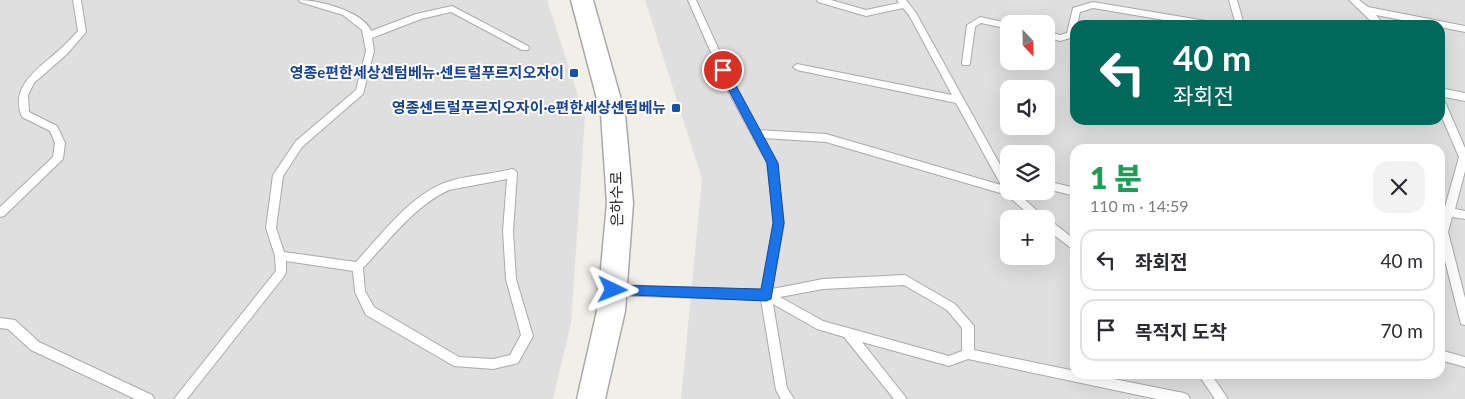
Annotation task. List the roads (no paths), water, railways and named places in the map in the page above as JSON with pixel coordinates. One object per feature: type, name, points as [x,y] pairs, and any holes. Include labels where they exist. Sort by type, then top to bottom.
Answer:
[{"type":"street","name":"은하수로","points":[[582,0],[613,114],[620,203],[611,311],[591,399]]},
{"type":"lane","points":[[0,213],[58,159],[60,143],[54,129],[26,114],[23,106],[24,90],[32,77],[58,57],[82,32],[77,0]]},
{"type":"lane","points":[[180,399],[281,272],[280,256],[271,228],[278,175],[299,144],[360,92],[370,51],[366,29],[346,13],[303,0]]},
{"type":"lane","points":[[692,0],[731,88],[772,163],[779,223],[766,295],[782,390],[788,399]]},
{"type":"lane","points":[[821,0],[866,14],[903,2],[1000,172]]},
{"type":"lane","points":[[1233,0],[1239,20]]},
{"type":"lane","points":[[1353,0],[1375,20]]},
{"type":"lane","points":[[1074,20],[1076,10],[1093,5],[1182,20]]},
{"type":"lane","points":[[367,36],[419,16],[452,10],[525,48]]},
{"type":"lane","points":[[1366,10],[1418,20]]},
{"type":"lane","points":[[966,63],[971,25],[980,20],[1000,24]]},
{"type":"lane","points":[[1445,25],[1465,29]]},
{"type":"lane","points":[[1055,37],[1060,38],[1070,35]]},
{"type":"lane","points":[[797,67],[959,100]]},
{"type":"lane","points":[[1445,93],[1465,96]]},
{"type":"lane","points":[[1445,113],[1464,157],[1445,225]]},
{"type":"lane","points":[[756,134],[826,138],[1000,188]]},
{"type":"lane","points":[[512,173],[508,231],[511,279],[527,336],[514,358],[493,364],[458,362],[370,311],[360,292],[358,267],[416,206],[445,187],[493,179],[512,173]]},
{"type":"lane","points":[[1055,187],[1070,191]]},
{"type":"lane","points":[[1021,200],[1031,210]]},
{"type":"lane","points":[[1449,212],[1465,215]]},
{"type":"lane","points":[[1055,230],[1070,242]]},
{"type":"lane","points":[[1445,240],[1465,320]]},
{"type":"lane","points":[[280,256],[358,267]]},
{"type":"lane","points":[[613,290],[766,295],[823,284],[904,280],[951,307],[968,326],[968,354]]},
{"type":"lane","points":[[766,295],[821,325],[949,361],[968,354],[1070,375]]},
{"type":"lane","points":[[0,323],[11,324],[35,346],[148,399]]},
{"type":"lane","points":[[848,333],[901,399]]},
{"type":"lane","points":[[1445,357],[1465,362]]},
{"type":"lane","points":[[1088,379],[1184,399]]},
{"type":"lane","points":[[1208,379],[1222,399]]},
{"type":"place","name":"영종e편한세상센텀베뉴·센트럴푸르지오자이","points":[[574,73]]},
{"type":"place","name":"영종센트럴푸르지오자이·e편한세상센텀베뉴","points":[[676,108]]}]
